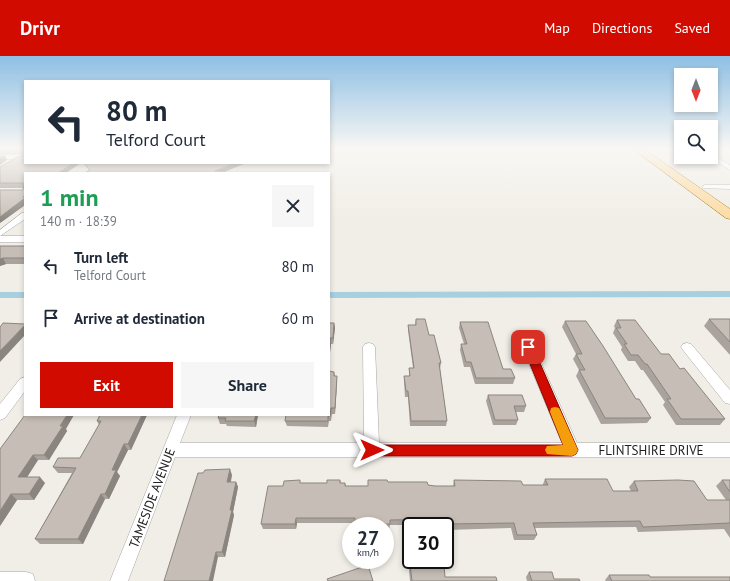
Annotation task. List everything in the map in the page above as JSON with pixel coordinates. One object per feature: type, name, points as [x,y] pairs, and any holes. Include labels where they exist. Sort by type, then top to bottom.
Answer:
[{"type":"main road","points":[[672,174],[730,215]]},
{"type":"main road","points":[[685,174],[730,204]]},
{"type":"street","points":[[705,187],[730,187]]},
{"type":"street","points":[[0,234],[24,215]]},
{"type":"street","points":[[0,239],[24,239]]},
{"type":"street","points":[[369,347],[372,450]]},
{"type":"street","points":[[528,347],[572,450]]},
{"type":"street","points":[[687,347],[730,399]]},
{"type":"street","points":[[0,414],[24,383]]},
{"type":"street","name":"TAMESIDE AVENUE","points":[[119,581],[184,416]]},
{"type":"street","name":"FLINTSHIRE DRIVE","points":[[171,450],[730,450]]},
{"type":"street","points":[[0,581],[26,581]]},
{"type":"building","points":[[0,174],[24,174],[24,185],[23,183],[0,183]]},
{"type":"building","points":[[24,185],[24,199],[0,217],[0,190],[23,190]]},
{"type":"building","points":[[0,246],[24,246],[24,258],[0,259]]},
{"type":"building","points":[[416,319],[425,319],[429,335],[434,335],[441,363],[439,363],[447,421],[411,421],[408,391],[406,391],[404,376],[410,376],[409,368],[414,368],[408,325],[416,325]]},
{"type":"building","points":[[709,319],[730,319],[730,342]]},
{"type":"building","points":[[617,320],[635,320],[661,354],[669,354],[680,369],[684,368],[725,419],[681,419],[667,399],[671,399],[647,364],[645,364],[638,355],[631,355],[624,344],[627,344],[616,328],[621,328]]},
{"type":"building","points":[[565,321],[586,321],[636,399],[639,399],[651,418],[605,418],[579,370],[585,370],[576,354],[582,354]]},
{"type":"building","points":[[460,322],[488,322],[503,369],[511,369],[515,378],[476,378],[471,362],[466,362],[461,344],[467,344]]},
{"type":"building","points":[[3,323],[24,324],[24,326],[0,351],[0,327]]},
{"type":"building","points":[[330,323],[334,323],[333,338],[330,338]]},
{"type":"building","points":[[330,371],[334,372],[334,376],[337,376],[335,408],[331,408],[330,416]]},
{"type":"building","points":[[488,395],[522,395],[526,406],[514,406],[518,420],[495,420]]},
{"type":"building","points":[[24,416],[66,416],[60,426],[63,426],[44,455],[33,455],[18,477],[40,477],[29,494],[11,494],[0,511],[0,449]]},
{"type":"building","points":[[100,416],[142,416],[128,444],[124,444],[112,470],[116,470],[105,494],[101,494],[78,539],[35,539],[76,468],[53,467],[58,458],[80,458],[101,421],[97,421]]},
{"type":"building","points":[[219,416],[256,416],[254,421],[225,421],[226,418],[218,418]]},
{"type":"building","points":[[286,416],[328,416],[328,421],[285,421]]},
{"type":"building","points":[[230,469],[227,482],[236,482],[230,510],[232,510],[222,552],[216,552],[209,581],[164,581],[198,473],[203,473],[205,470]]},
{"type":"building","points":[[545,479],[607,479],[613,491],[638,491],[634,481],[694,481],[707,500],[730,500],[730,523],[643,527],[640,521],[533,523],[537,535],[517,535],[514,523],[454,524],[454,517],[402,517],[402,520],[394,520],[394,517],[296,518],[295,524],[261,524],[268,486],[283,486],[284,481],[300,480],[300,483],[327,483],[327,480],[340,480],[340,483],[345,483],[345,486],[368,486],[368,480],[387,480],[388,482],[427,482],[428,485],[435,486],[455,486],[454,480],[521,481],[523,485],[548,485]]},
{"type":"building","points":[[722,480],[730,480],[730,492]]},
{"type":"building","points":[[356,569],[369,569],[373,581],[328,581],[327,579]]},
{"type":"building","points":[[410,569],[444,569],[445,577],[496,577],[497,581],[412,581]]},
{"type":"building","points":[[529,572],[552,572],[554,579],[579,579],[580,581],[532,581]]},
{"type":"building","points":[[609,575],[649,575],[650,577],[730,577],[730,581],[612,581]]},
{"type":"waterway","points":[[330,295],[730,294]]},
{"type":"waterway","points":[[0,295],[24,295]]},
{"type":"slow traffic","points":[[551,450],[572,450],[555,412]]},
{"type":"route","points":[[372,450],[572,450],[528,347]]}]
